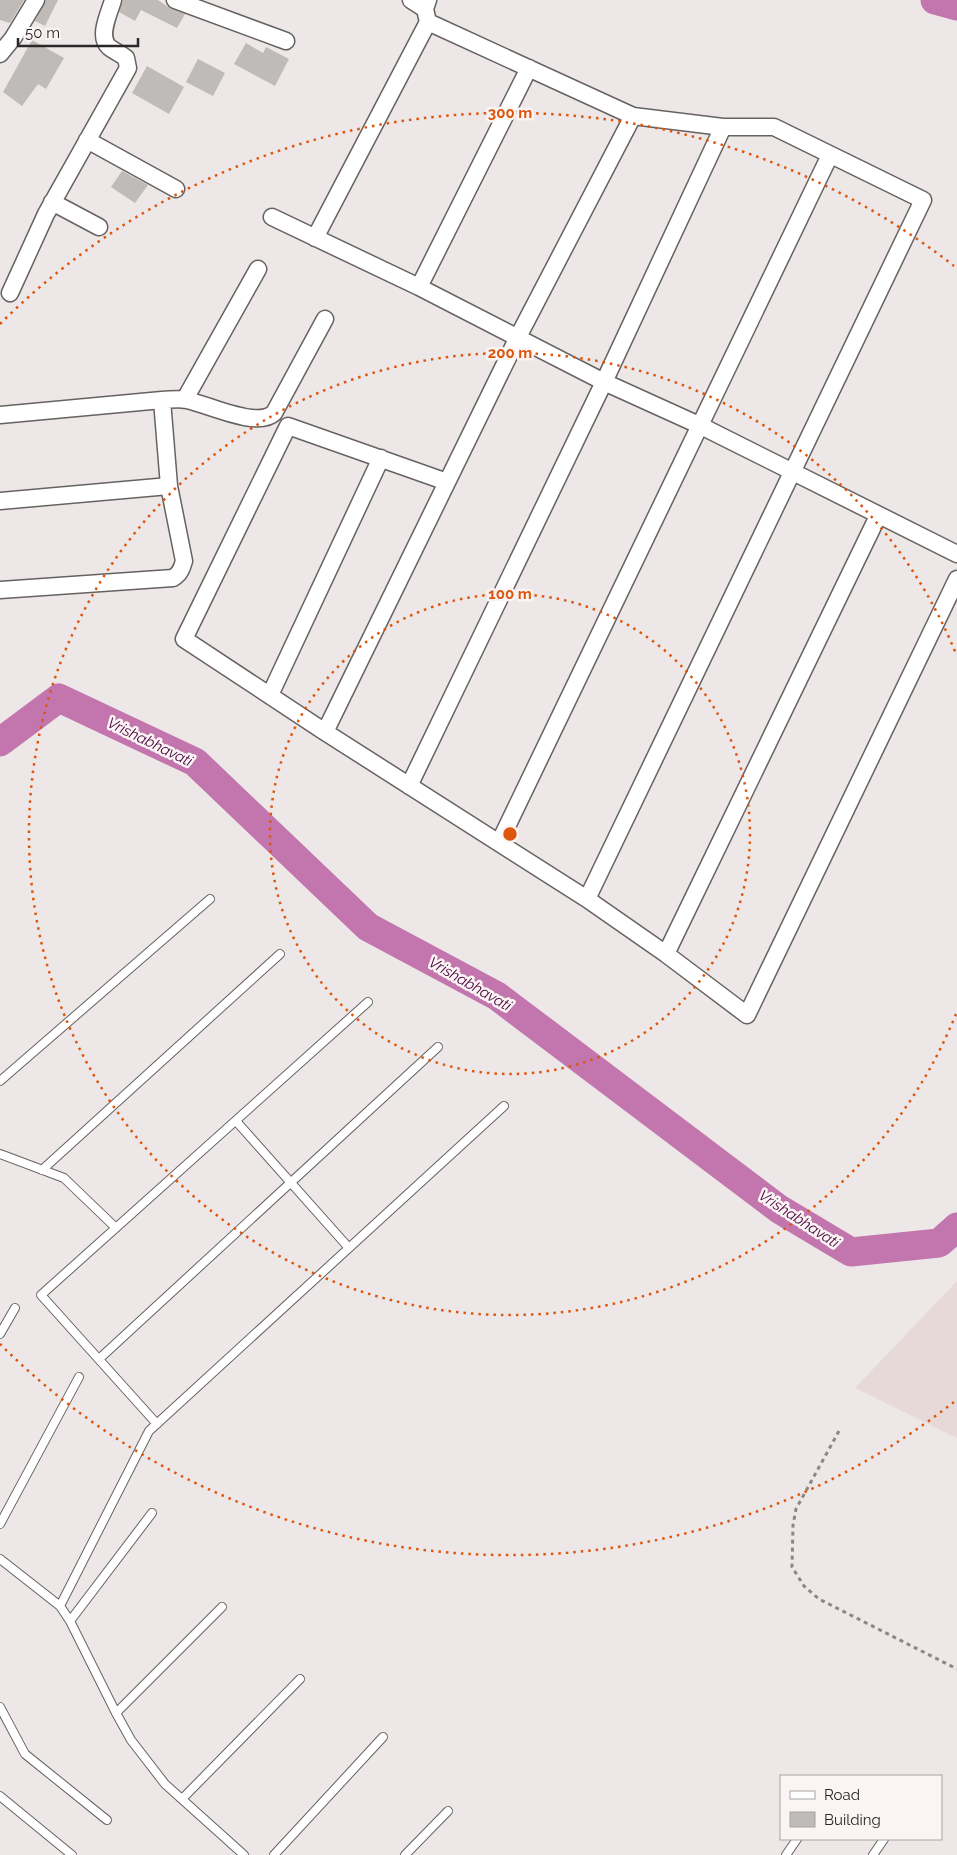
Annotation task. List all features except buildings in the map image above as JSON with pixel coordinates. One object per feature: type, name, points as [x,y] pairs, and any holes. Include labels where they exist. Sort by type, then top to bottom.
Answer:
[{"type":"street","points":[[0,54],[13,38],[36,0]]},
{"type":"street","points":[[10,293],[52,202],[128,68],[126,58],[108,46],[104,37],[113,0]]},
{"type":"street","points":[[175,0],[286,41]]},
{"type":"street","points":[[410,0],[529,68],[633,116],[723,127],[774,127],[923,200],[587,899]]},
{"type":"street","points":[[315,238],[427,10]]},
{"type":"street","points":[[419,287],[529,68]]},
{"type":"street","points":[[325,732],[518,337],[633,116]]},
{"type":"street","points":[[409,786],[604,382],[723,127]]},
{"type":"street","points":[[87,140],[176,189]]},
{"type":"street","points":[[499,843],[701,426],[830,154]]},
{"type":"street","points":[[52,202],[99,227]]},
{"type":"street","points":[[272,218],[419,287],[604,382],[701,426],[957,554]]},
{"type":"street","points":[[185,399],[258,269]]},
{"type":"street","points":[[0,415],[185,399],[250,418],[265,418],[274,413],[325,320]]},
{"type":"street","points":[[0,590],[174,578],[180,571],[184,561],[169,486],[162,400]]},
{"type":"street","points":[[447,482],[288,426],[184,638],[325,732],[587,899],[666,954],[747,1015],[957,579]]},
{"type":"street","points":[[270,695],[381,458]]},
{"type":"street","points":[[0,501],[169,486]]},
{"type":"street","points":[[666,954],[878,516]]},
{"type":"lane","points":[[0,1081],[210,899]]},
{"type":"lane","points":[[42,1170],[280,954]]},
{"type":"lane","points":[[157,1424],[41,1295],[368,1002]]},
{"type":"lane","points":[[99,1359],[438,1047]]},
{"type":"lane","points":[[60,1606],[149,1431],[504,1106]]},
{"type":"lane","points":[[236,1121],[349,1248]]},
{"type":"lane","points":[[0,1154],[64,1178],[116,1228]]},
{"type":"lane","points":[[0,1334],[15,1308]]},
{"type":"lane","points":[[0,1524],[79,1376]]},
{"type":"lane","points":[[70,1621],[152,1513]]},
{"type":"lane","points":[[0,1559],[60,1606],[70,1621],[131,1740],[159,1776],[244,1855]]},
{"type":"lane","points":[[116,1713],[222,1606]]},
{"type":"lane","points":[[182,1799],[300,1679]]},
{"type":"lane","points":[[0,1707],[25,1754],[107,1820]]},
{"type":"lane","points":[[274,1855],[383,1737]]},
{"type":"lane","points":[[0,1796],[72,1855]]},
{"type":"lane","points":[[405,1855],[448,1810]]},
{"type":"lane","points":[[786,1855],[796,1840]]},
{"type":"lane","points":[[873,1855],[883,1840]]},
{"type":"path","points":[[839,1431],[796,1509],[793,1525],[792,1567],[804,1586],[819,1599],[957,1670]]},
{"type":"shaded area","points":[[957,1281],[957,1438],[855,1388]]},
{"type":"waterway","name":"Vrishabhavati","points":[[935,0],[957,6]]},
{"type":"waterway","name":"Vrishabhavati","points":[[0,742],[59,698],[195,762],[368,927],[497,996],[779,1209],[851,1252],[939,1243],[957,1227]]}]
